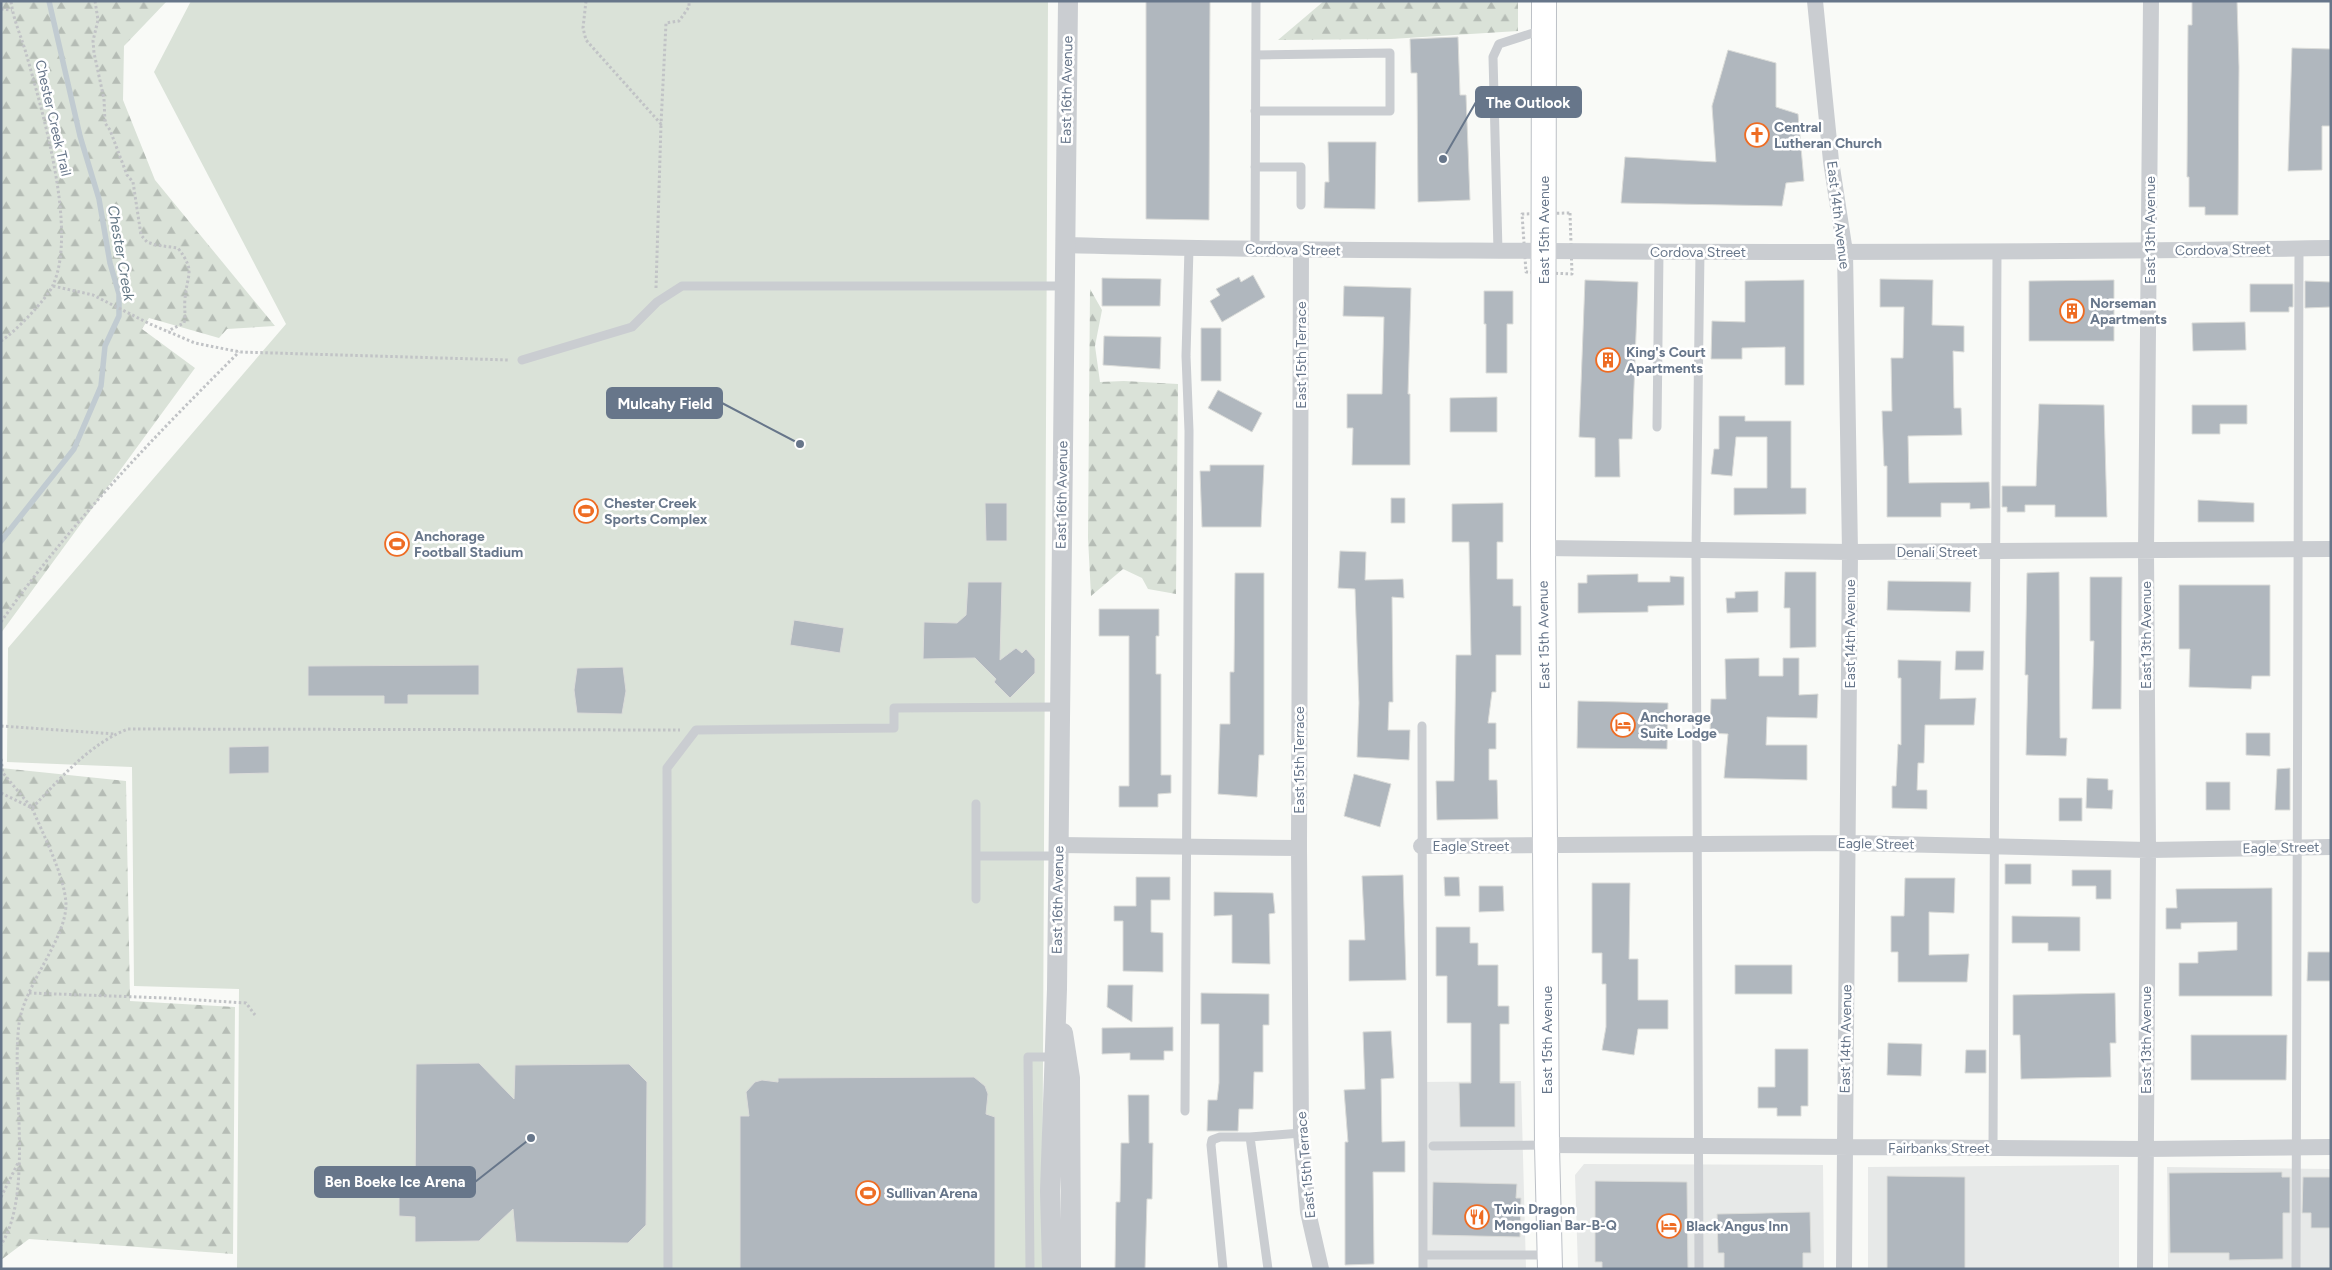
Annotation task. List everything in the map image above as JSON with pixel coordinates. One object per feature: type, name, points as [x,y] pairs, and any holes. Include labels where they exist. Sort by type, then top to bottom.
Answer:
[{"type":"main road","name":"East 15th Avenue","points":[[1544,1],[1543,548],[1547,1145],[1550,1262]]},
{"type":"street","name":"East 16th Avenue","points":[[1052,1269],[1050,1191],[1053,1058],[1057,989],[1068,1]]},
{"type":"street","name":"East 14th Avenue","points":[[1815,1],[1831,161],[1845,252],[1850,552],[1844,1269]]},
{"type":"street","name":"East 13th Avenue","points":[[2145,1269],[2148,850],[2146,551],[2151,1]]},
{"type":"street","name":"Cordova Street","points":[[1065,245],[1255,250],[1658,252],[1997,252],[2331,248]]},
{"type":"street","name":"East 15th Terrace","points":[[1301,250],[1299,848],[1301,1134],[1308,1212],[1321,1269]]},
{"type":"street","name":"Denali Street","points":[[1543,548],[1850,552],[2331,549]]},
{"type":"street","name":"Eagle Street","points":[[1421,846],[1849,843],[2148,850],[2331,847]]},
{"type":"street","points":[[1059,850],[1187,846],[1299,848]]},
{"type":"street","name":"East 16th Avenue","points":[[1057,989],[1070,1078],[1071,1269]]},
{"type":"street","name":"Fairbanks Street","points":[[1547,1145],[2146,1150],[2331,1148]]},
{"type":"lane","points":[[1255,250],[1256,1]]},
{"type":"lane","points":[[1498,251],[1493,57],[1499,44],[1544,30]]},
{"type":"lane","points":[[1255,111],[1390,111],[1390,53],[1256,55]]},
{"type":"lane","points":[[1255,167],[1301,167],[1301,204]]},
{"type":"lane","points":[[1185,1111],[1189,431],[1186,356],[1189,248]]},
{"type":"lane","points":[[2296,1269],[2299,249]]},
{"type":"lane","points":[[1657,427],[1658,252]]},
{"type":"lane","points":[[1699,1269],[1696,550],[1700,252]]},
{"type":"lane","points":[[1993,1148],[1997,252]]},
{"type":"lane","points":[[522,360],[632,327],[657,302],[682,286],[1064,286]]},
{"type":"lane","points":[[668,1269],[667,768],[696,730],[894,728],[894,708],[1060,707]]},
{"type":"lane","points":[[1422,726],[1423,1269]]},
{"type":"lane","points":[[976,804],[976,899]]},
{"type":"lane","points":[[976,856],[1059,850]]},
{"type":"lane","points":[[1030,1269],[1028,1057],[1053,1058]]},
{"type":"lane","points":[[1223,1269],[1212,1140],[1220,1137],[1301,1134]]},
{"type":"lane","points":[[1250,1137],[1268,1269]]},
{"type":"lane","points":[[1433,1146],[1547,1145]]},
{"type":"lane","points":[[1423,1255],[1550,1262]]},
{"type":"path","name":"Chester Creek Trail","points":[[1,341],[29,314],[53,286],[60,260],[61,231],[57,189],[50,148],[11,1]]},
{"type":"path","points":[[95,1],[98,20],[93,41],[104,99],[105,123],[110,130],[120,160],[133,182],[141,235],[148,242],[156,245],[178,248],[190,266],[191,274],[185,297],[186,314],[184,323],[168,331]]},
{"type":"path","points":[[586,1],[582,28],[586,40],[661,124]]},
{"type":"path","points":[[657,302],[655,273],[666,23],[679,21],[689,7],[689,1]]},
{"type":"path","points":[[1,9],[12,10]]},
{"type":"path","points":[[53,286],[93,295],[195,343],[240,352],[522,360]]},
{"type":"path","points":[[1,622],[34,574],[81,518],[164,427],[240,352]]},
{"type":"path","points":[[1,726],[116,734]]},
{"type":"path","points":[[32,808],[91,750],[116,734],[128,729],[696,730]]},
{"type":"path","points":[[1,759],[3,773],[32,808],[62,881],[66,905],[62,922],[29,993],[19,1021],[17,1042],[19,1160],[15,1208],[12,1221],[1,1245]]},
{"type":"path","points":[[2,794],[32,808]]},
{"type":"path","points":[[29,993],[157,997],[246,1004],[256,1015]]},
{"type":"path","points":[[1,1197],[19,1160]]},
{"type":"shaded area","points":[[1521,1081],[1526,1269],[1423,1269],[1422,1082]]},
{"type":"shaded area","points":[[1584,1164],[1823,1165],[1824,1269],[1578,1269],[1575,1175]]},
{"type":"shaded area","points":[[2119,1165],[2119,1269],[1868,1269],[1868,1167]]},
{"type":"shaded area","points":[[2167,1167],[2331,1169],[2331,1269],[2168,1269]]},
{"type":"green space","points":[[1,1],[167,1],[124,46],[123,100],[155,180],[275,326],[227,329],[219,338],[149,318],[142,329],[195,368],[1,633]]},
{"type":"green space","name":"Chester Creek Sports Complex","points":[[191,1],[1048,1],[1042,1269],[237,1269],[239,989],[134,986],[132,767],[7,762],[8,648],[286,324],[154,72]]},
{"type":"green space","points":[[1324,1],[1518,1],[1518,31],[1391,39],[1278,40]]},
{"type":"green space","points":[[1090,289],[1102,310],[1095,346],[1100,382],[1124,381],[1178,384],[1176,594],[1148,589],[1142,578],[1123,569],[1091,596],[1088,538]]},
{"type":"green space","points":[[1,768],[126,781],[130,1001],[235,1007],[233,1254],[29,1239],[1,1260]]},
{"type":"building","points":[[1146,1],[1210,1],[1209,220],[1146,219]]},
{"type":"building","points":[[2192,1],[2237,1],[2239,67],[2238,215],[2205,215],[2205,207],[2189,207],[2189,177],[2187,177],[2188,25],[2192,25]]},
{"type":"building","points":[[1458,37],[1460,95],[1466,95],[1470,200],[1418,202],[1417,73],[1411,73],[1410,39]]},
{"type":"building","points":[[2292,48],[2331,49],[2331,126],[2322,126],[2322,170],[2288,171]]},
{"type":"building","name":"Central Lutheran Church","points":[[1728,50],[1776,63],[1776,107],[1798,114],[1804,181],[1786,183],[1782,206],[1621,203],[1625,157],[1716,162],[1712,106]]},
{"type":"building","points":[[1328,142],[1376,142],[1375,209],[1324,208],[1325,182],[1329,182]]},
{"type":"building","points":[[1253,275],[1265,297],[1222,322],[1210,301],[1220,295],[1216,289],[1239,277],[1241,282]]},
{"type":"building","points":[[1102,278],[1161,279],[1160,306],[1102,306]]},
{"type":"building","points":[[1880,279],[1933,280],[1932,325],[1964,326],[1964,352],[1953,351],[1954,408],[1961,408],[1962,435],[1908,436],[1909,483],[1989,482],[1990,508],[1970,509],[1970,503],[1941,503],[1941,517],[1887,517],[1887,466],[1884,466],[1882,411],[1892,411],[1891,358],[1903,358],[1904,307],[1880,307]]},
{"type":"building","name":"King's Court Apartments","points":[[1585,280],[1638,282],[1632,439],[1619,439],[1620,477],[1595,477],[1595,438],[1579,437]]},
{"type":"building","points":[[1804,280],[1804,385],[1785,385],[1785,347],[1742,348],[1742,359],[1711,359],[1712,321],[1745,322],[1745,281]]},
{"type":"building","name":"Norseman Apartments","points":[[2114,280],[2114,341],[2029,341],[2029,281]]},
{"type":"building","points":[[2305,281],[2331,282],[2331,307],[2305,308]]},
{"type":"building","points":[[2250,284],[2293,284],[2293,307],[2289,307],[2289,312],[2250,312]]},
{"type":"building","points":[[1344,286],[1411,288],[1408,394],[1410,394],[1410,465],[1352,465],[1353,428],[1347,428],[1347,394],[1382,394],[1384,317],[1343,316]]},
{"type":"building","points":[[1484,291],[1513,291],[1513,324],[1507,324],[1507,373],[1486,373]]},
{"type":"building","points":[[2245,322],[2246,350],[2193,351],[2192,323]]},
{"type":"building","points":[[1201,328],[1221,328],[1221,381],[1201,381]]},
{"type":"building","points":[[1104,336],[1161,337],[1160,369],[1103,365]]},
{"type":"building","points":[[1218,390],[1262,413],[1252,432],[1208,408]]},
{"type":"building","points":[[1497,397],[1497,432],[1450,432],[1450,398]]},
{"type":"building","points":[[2039,404],[2104,405],[2107,517],[2055,517],[2055,505],[2025,505],[2025,512],[2007,512],[2007,507],[2002,507],[2002,486],[2036,486]]},
{"type":"building","points":[[2192,405],[2247,405],[2247,424],[2220,424],[2220,434],[2192,434]]},
{"type":"building","points":[[1719,416],[1745,416],[1745,421],[1791,421],[1791,488],[1806,488],[1806,514],[1734,515],[1734,488],[1767,488],[1767,437],[1736,437],[1732,476],[1711,474],[1714,449],[1719,449]]},
{"type":"building","points":[[1210,465],[1264,465],[1261,527],[1202,527],[1200,471],[1210,471]]},
{"type":"building","points":[[1391,498],[1405,498],[1405,523],[1391,523]]},
{"type":"building","points":[[2198,500],[2254,503],[2254,522],[2198,522]]},
{"type":"building","points":[[985,503],[1007,503],[1007,541],[986,541]]},
{"type":"building","points":[[1503,503],[1503,542],[1497,542],[1497,579],[1513,579],[1513,606],[1521,606],[1521,655],[1496,655],[1496,692],[1492,692],[1488,723],[1496,723],[1496,749],[1489,749],[1489,780],[1497,780],[1498,819],[1437,820],[1436,781],[1454,781],[1456,655],[1471,655],[1469,542],[1452,542],[1452,504]]},
{"type":"building","points":[[1340,551],[1366,552],[1365,580],[1403,579],[1404,598],[1392,597],[1393,702],[1389,702],[1388,730],[1410,730],[1409,760],[1357,757],[1359,703],[1355,589],[1338,588]]},
{"type":"building","points":[[1785,572],[1816,572],[1816,647],[1790,648],[1790,608],[1784,608]]},
{"type":"building","points":[[2059,572],[2060,738],[2067,738],[2066,756],[2026,755],[2028,675],[2025,675],[2027,573]]},
{"type":"building","points":[[1235,573],[1264,573],[1264,755],[1259,755],[1257,797],[1218,794],[1220,724],[1230,724],[1230,672],[1234,672]]},
{"type":"building","points":[[1638,574],[1638,582],[1670,582],[1670,576],[1684,577],[1684,605],[1648,606],[1648,612],[1578,613],[1578,583],[1587,583],[1587,575]]},
{"type":"building","points":[[2090,577],[2122,577],[2121,709],[2092,709],[2094,641],[2090,641]]},
{"type":"building","points":[[1888,581],[1971,582],[1970,612],[1887,610]]},
{"type":"building","points":[[968,582],[1002,582],[1000,660],[1016,648],[1022,653],[1026,649],[1035,659],[1035,673],[1010,698],[994,682],[996,679],[975,658],[923,659],[924,622],[957,623],[966,615]]},
{"type":"building","points":[[2179,585],[2270,585],[2270,676],[2252,676],[2251,689],[2189,687],[2190,649],[2179,649]]},
{"type":"building","points":[[1758,591],[1758,612],[1727,613],[1726,598],[1735,598],[1735,592]]},
{"type":"building","points":[[1099,609],[1159,609],[1159,636],[1156,636],[1156,674],[1161,674],[1161,775],[1171,775],[1171,793],[1158,794],[1158,807],[1119,807],[1119,786],[1129,786],[1129,636],[1099,636]]},
{"type":"building","points":[[794,620],[844,628],[840,653],[790,645]]},
{"type":"building","points":[[1956,651],[1984,651],[1983,670],[1955,670]]},
{"type":"building","points":[[1759,658],[1759,676],[1783,676],[1783,658],[1799,658],[1799,695],[1818,694],[1817,718],[1767,717],[1766,745],[1807,745],[1807,780],[1724,778],[1728,734],[1710,733],[1711,699],[1726,699],[1725,659]]},
{"type":"building","points":[[1898,660],[1941,661],[1940,699],[1976,698],[1974,725],[1925,725],[1924,763],[1918,763],[1917,790],[1927,790],[1927,809],[1892,808],[1892,786],[1896,786],[1898,744],[1901,745],[1901,678],[1898,678]]},
{"type":"building","points":[[479,665],[479,695],[408,695],[408,704],[384,704],[384,696],[308,696],[308,666]]},
{"type":"building","points":[[623,667],[626,691],[622,714],[577,713],[574,690],[577,668]]},
{"type":"building","name":"Anchorage Suite Lodge","points":[[1578,701],[1668,703],[1667,749],[1577,748]]},
{"type":"building","points":[[2246,733],[2270,733],[2270,756],[2246,755]]},
{"type":"building","points":[[269,746],[269,773],[229,774],[229,747]]},
{"type":"building","points":[[2290,768],[2290,810],[2275,810],[2277,769]]},
{"type":"building","points":[[1354,774],[1391,784],[1380,827],[1344,816]]},
{"type":"building","points":[[2087,778],[2108,779],[2108,790],[2113,790],[2112,809],[2086,808]]},
{"type":"building","points":[[2206,782],[2230,782],[2230,810],[2206,810]]},
{"type":"building","points":[[2059,798],[2082,798],[2082,821],[2059,821]]},
{"type":"building","points":[[2005,864],[2031,864],[2031,884],[2005,884]]},
{"type":"building","points":[[2072,870],[2111,870],[2111,899],[2096,899],[2096,886],[2072,886]]},
{"type":"building","points":[[1403,875],[1406,980],[1349,981],[1349,940],[1365,940],[1362,876]]},
{"type":"building","points":[[1136,877],[1170,877],[1170,900],[1151,900],[1151,932],[1163,933],[1163,972],[1123,971],[1123,921],[1114,921],[1114,906],[1136,906]]},
{"type":"building","points":[[1444,877],[1459,877],[1460,896],[1445,896]]},
{"type":"building","points":[[1905,878],[1955,878],[1954,913],[1929,912],[1929,955],[1969,954],[1967,982],[1898,982],[1898,952],[1891,952],[1891,916],[1904,916]]},
{"type":"building","points":[[1592,883],[1630,883],[1629,959],[1638,959],[1638,1000],[1668,1000],[1668,1029],[1638,1029],[1634,1055],[1602,1050],[1606,1027],[1606,984],[1602,984],[1602,953],[1592,953]]},
{"type":"building","points":[[1479,886],[1503,886],[1504,911],[1479,912]]},
{"type":"building","points":[[2272,888],[2272,996],[2179,996],[2179,963],[2198,963],[2198,952],[2237,950],[2237,922],[2181,923],[2181,929],[2166,929],[2166,908],[2177,908],[2176,889]]},
{"type":"building","points":[[1214,892],[1273,893],[1275,913],[1269,914],[1270,964],[1232,963],[1232,915],[1214,916]]},
{"type":"building","points":[[2012,916],[2080,917],[2080,951],[2048,951],[2048,943],[2012,943]]},
{"type":"building","points":[[1436,927],[1470,927],[1470,943],[1478,943],[1478,965],[1498,965],[1498,1006],[1509,1006],[1509,1024],[1500,1024],[1500,1083],[1515,1083],[1515,1127],[1460,1127],[1459,1083],[1471,1083],[1471,1023],[1447,1023],[1447,976],[1436,976]]},
{"type":"building","points":[[2308,952],[2331,952],[2331,981],[2307,981]]},
{"type":"building","points":[[1735,965],[1792,965],[1792,994],[1735,994]]},
{"type":"building","points":[[1108,985],[1133,985],[1132,1022],[1107,1007]]},
{"type":"building","points":[[1201,993],[1269,994],[1269,1025],[1263,1025],[1263,1072],[1254,1072],[1253,1109],[1239,1109],[1238,1131],[1207,1131],[1208,1100],[1217,1100],[1219,1083],[1219,1024],[1201,1024]]},
{"type":"building","points":[[2115,993],[2116,1043],[2110,1043],[2111,1077],[2021,1079],[2020,1035],[2013,1035],[2013,995]]},
{"type":"building","points":[[1173,1027],[1173,1051],[1164,1051],[1164,1060],[1130,1060],[1130,1053],[1102,1054],[1102,1028]]},
{"type":"building","points":[[1391,1031],[1394,1078],[1381,1079],[1382,1142],[1405,1141],[1405,1172],[1373,1172],[1374,1264],[1345,1265],[1345,1142],[1348,1142],[1344,1090],[1365,1089],[1363,1032]]},
{"type":"building","points":[[2191,1035],[2287,1035],[2286,1080],[2191,1080]]},
{"type":"building","points":[[1888,1043],[1922,1044],[1921,1076],[1887,1075]]},
{"type":"building","points":[[1775,1049],[1808,1049],[1808,1106],[1801,1106],[1801,1116],[1777,1116],[1777,1108],[1758,1108],[1758,1087],[1775,1087]]},
{"type":"building","points":[[1966,1050],[1986,1050],[1986,1073],[1965,1073]]},
{"type":"building","points":[[479,1063],[514,1099],[515,1065],[629,1064],[647,1082],[646,1225],[628,1243],[516,1242],[513,1209],[479,1241],[415,1242],[415,1217],[399,1216],[399,1195],[415,1195],[416,1064]]},
{"type":"building","name":"Sullivan Arena","points":[[974,1077],[985,1086],[988,1094],[986,1114],[995,1117],[995,1269],[740,1269],[740,1116],[749,1116],[746,1092],[755,1082],[762,1080],[778,1082],[778,1078]]},
{"type":"building","points":[[1128,1095],[1149,1095],[1149,1143],[1153,1143],[1152,1199],[1147,1199],[1145,1269],[1115,1269],[1116,1202],[1120,1202],[1121,1143],[1129,1143]]},
{"type":"building","points":[[2282,1172],[2282,1177],[2290,1177],[2290,1213],[2283,1213],[2283,1259],[2229,1260],[2229,1253],[2170,1253],[2169,1173]]},
{"type":"building","points":[[1887,1176],[1965,1177],[1965,1269],[1887,1269]]},
{"type":"building","points":[[2303,1177],[2331,1177],[2331,1228],[2311,1228],[2311,1213],[2302,1213]]},
{"type":"building","points":[[1595,1181],[1687,1182],[1688,1269],[1602,1269],[1602,1262],[1595,1262]]},
{"type":"building","name":"Twin Dragon Mongolian Bar-B-Q","points":[[1433,1182],[1517,1184],[1516,1198],[1521,1198],[1520,1237],[1432,1235]]},
{"type":"building","points":[[1810,1212],[1811,1253],[1803,1253],[1803,1269],[1724,1269],[1724,1253],[1718,1253],[1717,1214]]},
{"type":"waterway","name":"Chester Creek","points":[[1,541],[74,449],[101,386],[105,346],[119,316],[119,294],[110,263],[99,199],[80,136],[49,1]]},
{"type":"place","name":"Central Lutheran Church","points":[[1757,135]]},
{"type":"place","name":"The Outlook","points":[[1443,159]]},
{"type":"place","name":"Norseman Apartments","points":[[2072,311]]},
{"type":"place","name":"King's Court Apartments","points":[[1608,360]]},
{"type":"place","name":"Mulcahy Field","points":[[800,444]]},
{"type":"place","name":"Chester Creek Sports Complex","points":[[586,511]]},
{"type":"place","name":"Anchorage Football Stadium","points":[[397,544]]},
{"type":"place","name":"Anchorage Suite Lodge","points":[[1623,725]]},
{"type":"place","name":"Ben Boeke Ice Arena","points":[[531,1138]]},
{"type":"place","name":"Sullivan Arena","points":[[868,1193]]},
{"type":"place","name":"Twin Dragon Mongolian Bar-B-Q","points":[[1477,1217]]},
{"type":"place","name":"Black Angus Inn","points":[[1669,1226]]}]
